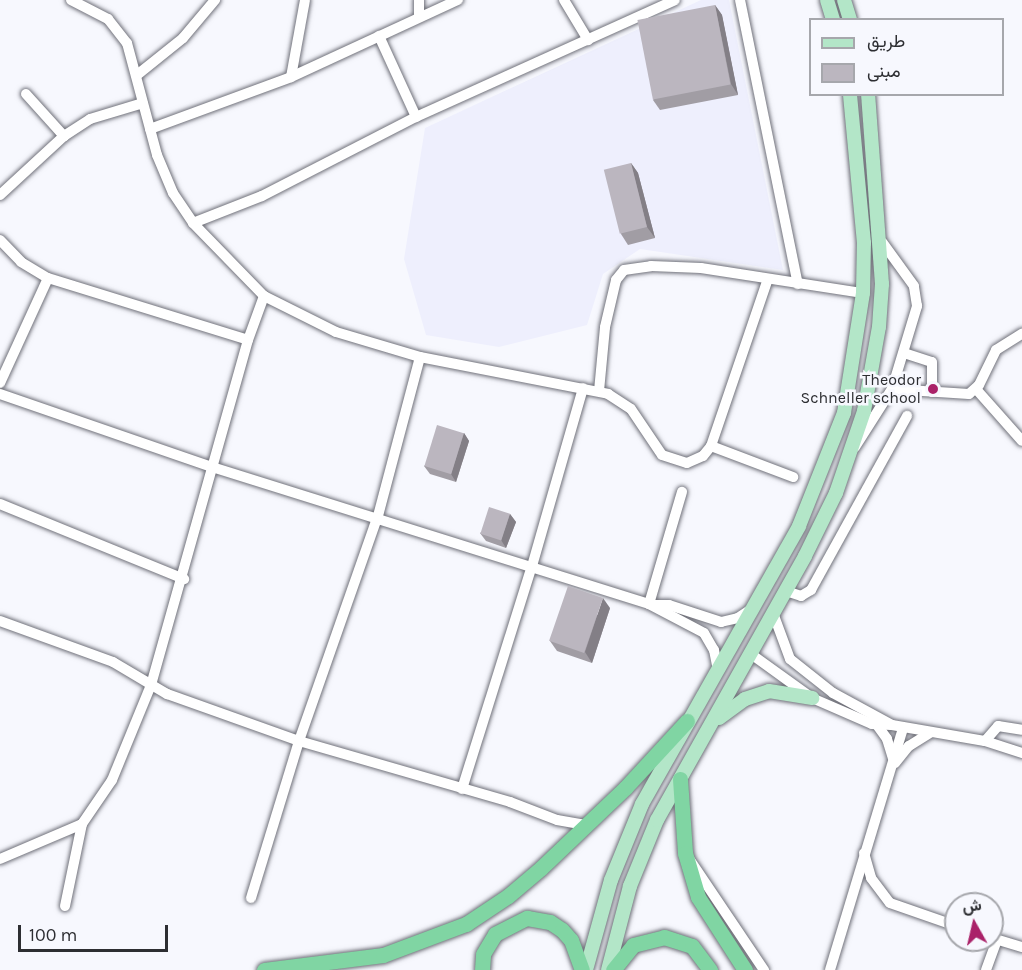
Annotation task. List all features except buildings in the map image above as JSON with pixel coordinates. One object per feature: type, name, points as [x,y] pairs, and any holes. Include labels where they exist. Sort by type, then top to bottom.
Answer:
[{"type":"highway","points":[[264,970],[383,955],[440,935],[508,896],[586,825],[687,721]]},
{"type":"highway","points":[[680,779],[685,853],[709,919],[745,970]]},
{"type":"highway","points":[[482,970],[483,954],[495,934],[526,918],[550,922],[561,930],[571,940],[584,970]]},
{"type":"highway","points":[[612,970],[633,945],[664,937],[692,946],[710,970]]},
{"type":"main road","points":[[827,0],[832,18]]},
{"type":"main road","points":[[844,0],[849,18]]},
{"type":"main road","points":[[584,970],[620,853],[642,804],[799,526],[831,452],[853,373],[863,292],[863,233],[850,96]]},
{"type":"main road","points":[[608,970],[642,852],[707,730],[786,591],[831,503],[851,452],[873,369],[882,284],[882,242],[868,96]]},
{"type":"main road","points":[[734,643],[751,654]]},
{"type":"main road","points":[[707,730],[735,704],[760,693],[784,691],[812,698]]},
{"type":"street","points":[[71,0],[117,27],[127,43],[150,129],[168,183],[193,223],[264,296],[336,332],[420,357],[599,391],[631,409],[657,449],[669,460],[695,460],[711,447],[768,279]]},
{"type":"street","points":[[137,75],[183,38],[215,0]]},
{"type":"street","points":[[291,77],[305,0]]},
{"type":"street","points":[[419,0],[419,17]]},
{"type":"street","points":[[150,129],[291,77],[458,0]]},
{"type":"street","points":[[564,0],[588,40]]},
{"type":"street","points":[[193,223],[262,196],[416,117],[675,0]]},
{"type":"street","points":[[740,0],[798,284]]},
{"type":"street","points":[[379,36],[416,117]]},
{"type":"street","points":[[26,94],[64,136]]},
{"type":"street","points":[[0,195],[64,136],[100,115],[143,103]]},
{"type":"street","points":[[0,240],[21,262],[48,278],[248,340]]},
{"type":"street","points":[[851,452],[892,389],[916,316],[917,296],[909,278],[882,242]]},
{"type":"street","points":[[599,391],[605,327],[616,280],[624,270],[680,266],[863,292]]},
{"type":"street","points":[[0,383],[48,278]]},
{"type":"street","points":[[65,906],[82,824],[112,780],[151,685],[184,579],[212,467],[248,340],[264,296]]},
{"type":"street","points":[[892,389],[965,395],[976,389],[996,350],[1022,334]]},
{"type":"street","points":[[904,353],[932,362],[932,393]]},
{"type":"street","points":[[251,898],[299,741],[378,516],[420,357]]},
{"type":"street","points":[[462,789],[532,566],[583,388]]},
{"type":"street","points":[[976,389],[1022,441]]},
{"type":"street","points":[[0,394],[212,467],[378,516],[651,604],[704,633],[714,650],[718,670]]},
{"type":"street","points":[[786,591],[801,596],[810,590],[907,416]]},
{"type":"street","points":[[711,447],[793,477]]},
{"type":"street","points":[[651,604],[682,492]]},
{"type":"street","points":[[0,504],[184,579]]},
{"type":"street","points":[[651,604],[669,605],[721,622],[738,618],[753,608]]},
{"type":"street","points":[[773,614],[784,649],[799,668],[833,693],[897,727]]},
{"type":"street","points":[[0,621],[106,659],[151,685],[299,741],[462,789],[556,820],[586,825]]},
{"type":"street","points":[[751,654],[812,698],[877,725],[985,741],[1022,753]]},
{"type":"street","points":[[877,725],[887,739],[893,765]]},
{"type":"street","points":[[985,741],[998,726],[1022,730]]},
{"type":"street","points":[[830,970],[864,853],[893,765],[897,727]]},
{"type":"street","points":[[893,765],[909,747],[930,733]]},
{"type":"street","points":[[556,820],[564,845]]},
{"type":"street","points":[[0,859],[82,824]]},
{"type":"street","points":[[685,853],[764,970]]},
{"type":"street","points":[[864,853],[871,878],[890,903],[944,922]]},
{"type":"street","points":[[1004,942],[1022,947]]},
{"type":"street","points":[[986,970],[991,952]]},
{"type":"shaded area","points":[[701,0],[729,0],[783,270],[640,249],[603,274],[587,325],[499,347],[426,335],[404,259],[425,128]]},
{"type":"place","name":"Theodor Schneller school","points":[[933,389]]}]
